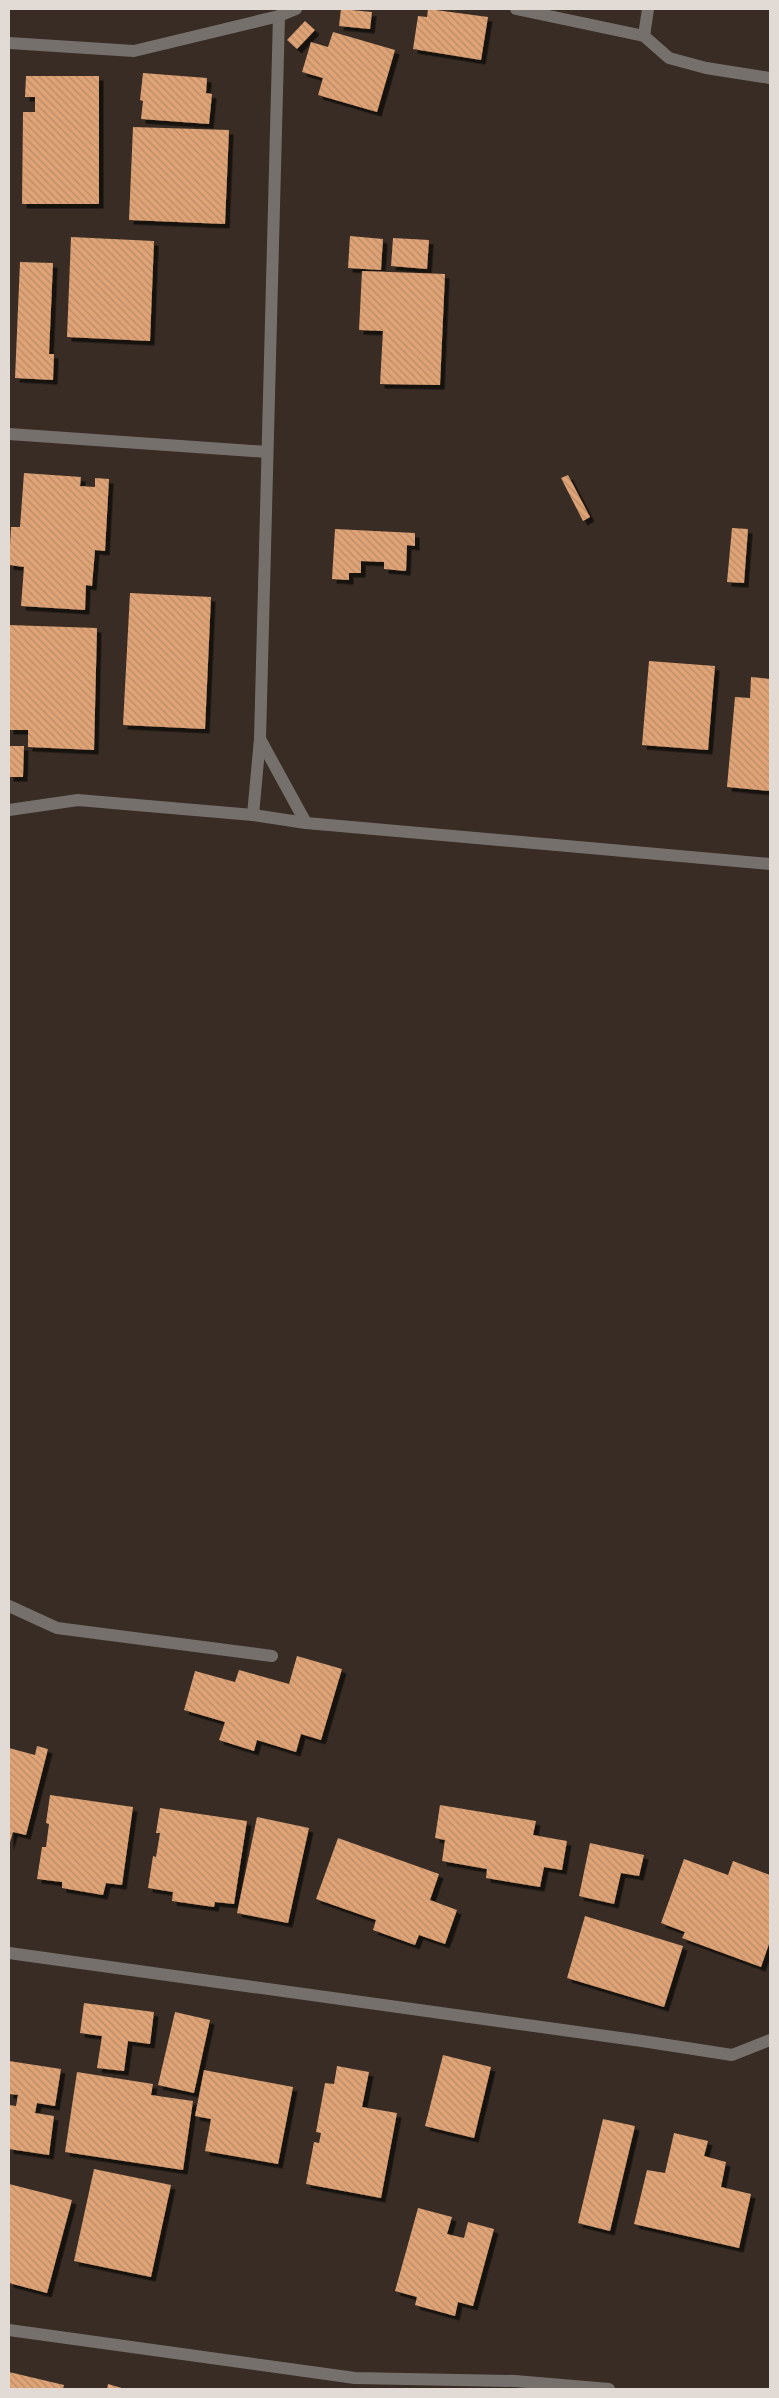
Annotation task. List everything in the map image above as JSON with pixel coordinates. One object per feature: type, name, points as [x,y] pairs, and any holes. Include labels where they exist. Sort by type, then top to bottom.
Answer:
[{"type":"street","points":[[9,44],[134,51],[279,16],[296,9]]},
{"type":"street","points":[[516,9],[644,36],[669,58],[706,68],[770,78]]},
{"type":"street","points":[[644,36],[648,9]]},
{"type":"street","points":[[253,815],[260,739],[279,16]]},
{"type":"street","points":[[9,434],[267,452]]},
{"type":"street","points":[[260,739],[306,823]]},
{"type":"street","points":[[9,810],[78,800],[253,815],[306,823],[770,864]]},
{"type":"street","points":[[9,1606],[58,1628],[272,1656]]},
{"type":"street","points":[[9,1953],[732,2055],[770,2040]]},
{"type":"street","points":[[9,2330],[355,2384],[515,2381],[609,2389]]},
{"type":"building","points":[[341,9],[372,12],[370,29],[339,26]]},
{"type":"building","points":[[428,9],[488,17],[481,60],[413,49],[418,16],[427,17]]},
{"type":"building","points":[[305,21],[315,30],[297,49],[287,40]]},
{"type":"building","points":[[333,32],[395,50],[377,112],[318,95],[323,78],[302,72],[311,42],[328,47]]},
{"type":"building","points":[[143,73],[207,78],[206,93],[212,94],[209,124],[141,119],[143,101],[140,100]]},
{"type":"building","points":[[26,76],[99,76],[99,204],[22,204],[23,112],[35,112],[35,97],[25,97]]},
{"type":"building","points":[[133,127],[229,130],[225,224],[129,220]]},
{"type":"building","points":[[350,236],[383,239],[381,270],[348,268]]},
{"type":"building","points":[[71,237],[154,241],[150,341],[67,337]]},
{"type":"building","points":[[393,238],[429,240],[427,269],[391,266]]},
{"type":"building","points":[[20,262],[53,263],[49,354],[54,354],[53,380],[15,378]]},
{"type":"building","points":[[362,271],[445,274],[440,385],[380,384],[383,331],[359,330]]},
{"type":"building","points":[[24,473],[81,477],[80,486],[95,487],[95,478],[109,479],[105,551],[95,550],[92,586],[86,585],[85,610],[21,606],[24,567],[9,565],[9,562],[11,527],[20,527]]},
{"type":"building","points":[[568,475],[590,517],[583,521],[561,478]]},
{"type":"building","points":[[732,528],[748,529],[744,583],[727,582]]},
{"type":"building","points":[[335,529],[415,533],[415,546],[407,545],[406,571],[384,569],[384,562],[361,561],[361,573],[349,573],[349,580],[332,579]]},
{"type":"building","points":[[130,593],[211,597],[205,729],[123,725]]},
{"type":"building","points":[[9,625],[97,628],[94,750],[28,747],[28,730],[9,730]]},
{"type":"building","points":[[649,661],[715,666],[708,750],[642,745]]},
{"type":"building","points":[[751,677],[770,679],[770,791],[727,787],[735,697],[750,698]]},
{"type":"building","points":[[9,746],[24,746],[23,777],[9,777]]},
{"type":"building","points":[[297,1656],[342,1669],[321,1740],[301,1734],[296,1752],[257,1740],[254,1751],[219,1740],[225,1722],[184,1710],[195,1671],[235,1682],[239,1670],[289,1684]]},
{"type":"building","points":[[37,1746],[48,1749],[26,1835],[13,1832],[9,1846],[9,1748],[35,1755]]},
{"type":"building","points":[[50,1795],[133,1807],[122,1885],[106,1883],[103,1895],[62,1888],[62,1882],[37,1879],[42,1847],[46,1847],[49,1824],[46,1823]]},
{"type":"building","points":[[440,1805],[536,1821],[533,1835],[567,1841],[562,1870],[544,1867],[540,1887],[486,1878],[487,1869],[442,1861],[445,1840],[435,1838]]},
{"type":"building","points":[[160,1808],[247,1821],[234,1904],[215,1902],[214,1907],[172,1901],[173,1892],[148,1888],[153,1856],[156,1857],[160,1833],[156,1833]]},
{"type":"building","points":[[257,1817],[309,1828],[288,1923],[237,1913]]},
{"type":"building","points":[[338,1838],[439,1874],[430,1900],[457,1910],[445,1944],[419,1935],[415,1945],[373,1930],[376,1920],[316,1899]]},
{"type":"building","points":[[590,1843],[644,1855],[639,1876],[621,1873],[614,1904],[579,1896]]},
{"type":"building","points":[[684,1859],[728,1875],[733,1861],[770,1875],[770,1941],[761,1967],[682,1938],[685,1932],[661,1923]]},
{"type":"building","points":[[585,1916],[683,1946],[664,2007],[567,1978]]},
{"type":"building","points":[[84,2003],[154,2012],[150,2044],[128,2041],[124,2071],[97,2068],[102,2036],[80,2033]]},
{"type":"building","points":[[175,2012],[210,2020],[194,2093],[158,2085]]},
{"type":"building","points":[[443,2055],[491,2067],[474,2138],[425,2126]]},
{"type":"building","points":[[9,2061],[61,2069],[55,2106],[37,2103],[35,2113],[54,2116],[49,2155],[9,2149],[9,2105],[16,2106],[18,2095],[9,2094]]},
{"type":"building","points":[[337,2066],[369,2072],[362,2107],[397,2113],[381,2198],[306,2184],[314,2142],[319,2143],[321,2133],[316,2132],[325,2083],[334,2084]]},
{"type":"building","points":[[204,2070],[293,2087],[278,2164],[205,2151],[211,2119],[195,2116]]},
{"type":"building","points":[[77,2072],[153,2084],[151,2095],[193,2101],[183,2170],[65,2152]]},
{"type":"building","points":[[603,2119],[635,2126],[610,2231],[578,2223]]},
{"type":"building","points":[[674,2133],[708,2141],[704,2156],[726,2162],[721,2187],[751,2194],[739,2248],[634,2224],[647,2170],[665,2173]]},
{"type":"building","points":[[94,2169],[171,2185],[151,2277],[74,2261]]},
{"type":"building","points":[[9,2184],[72,2200],[47,2293],[9,2283]]},
{"type":"building","points":[[418,2208],[452,2217],[447,2234],[464,2238],[468,2222],[494,2229],[473,2306],[458,2302],[455,2316],[415,2305],[417,2297],[395,2291]]},
{"type":"building","points":[[9,2372],[64,2385],[63,2389],[9,2389]]},
{"type":"building","points":[[108,2384],[125,2389],[107,2389]]}]
